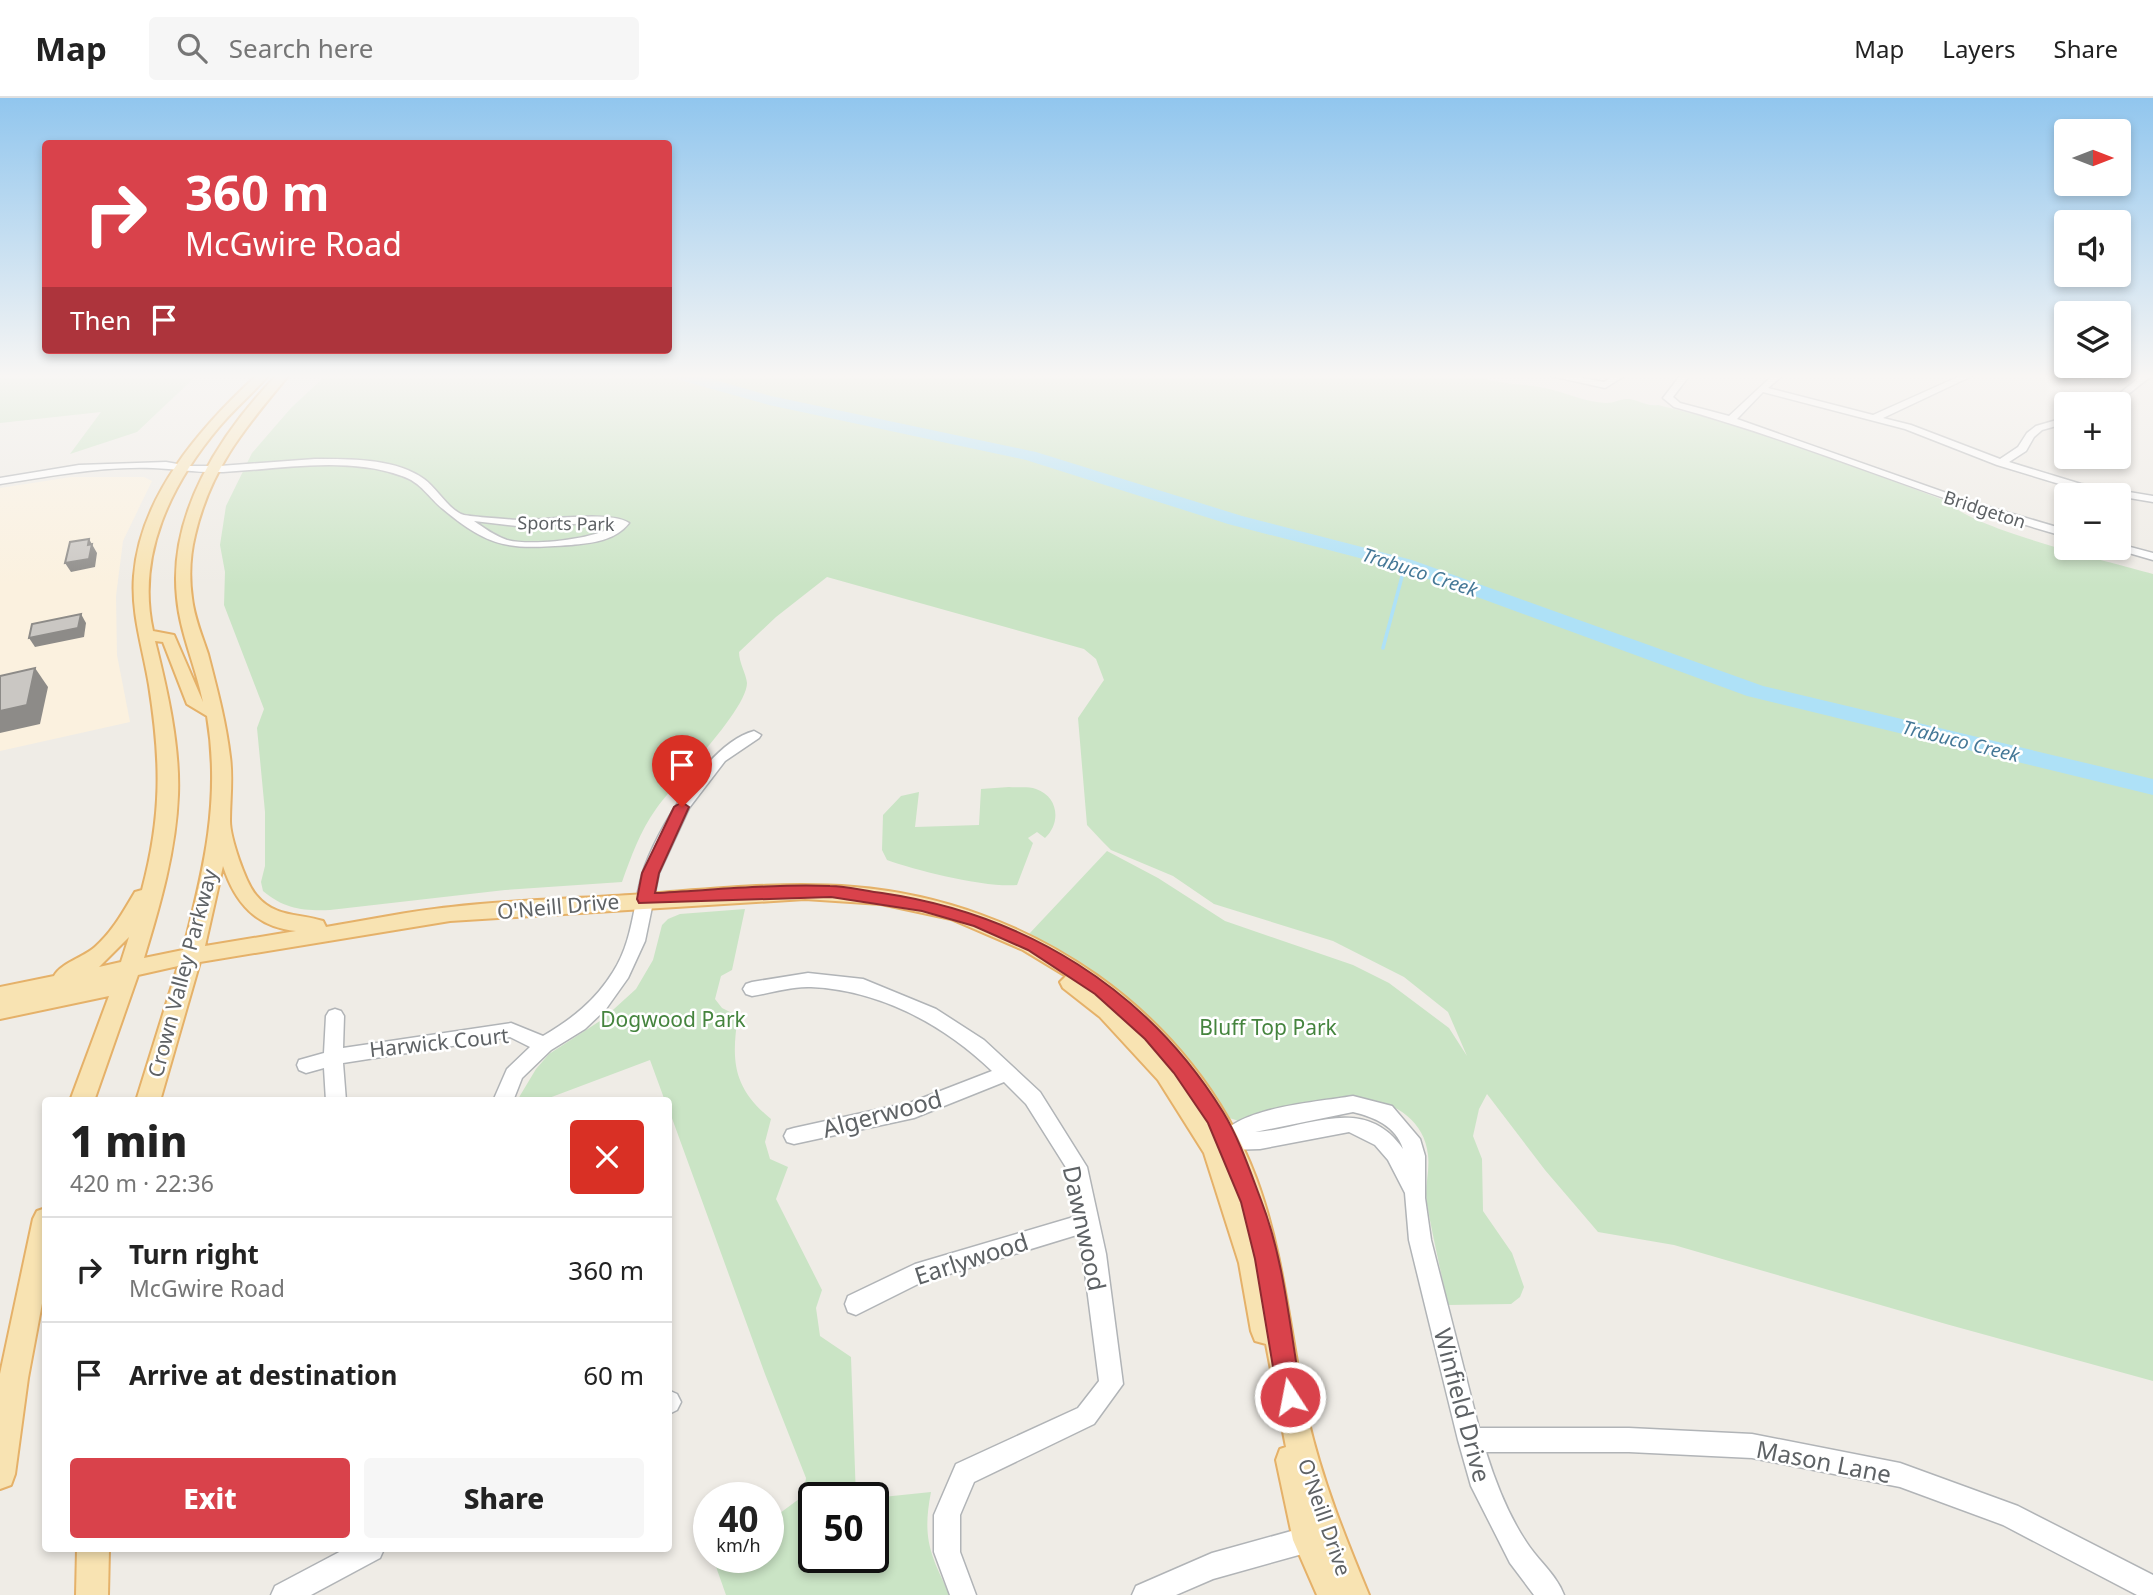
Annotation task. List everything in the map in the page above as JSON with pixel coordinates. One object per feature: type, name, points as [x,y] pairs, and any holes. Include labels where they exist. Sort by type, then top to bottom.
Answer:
[{"type":"main road","points":[[83,1097],[127,977],[158,867],[169,799],[160,698],[141,606],[144,565],[151,533],[164,499],[183,466],[199,446]]},
{"type":"main road","name":"Crown Valley Parkway","points":[[149,1097],[189,963],[220,823],[224,770],[216,714],[184,596],[186,559],[193,519],[227,446]]},
{"type":"main road","points":[[147,635],[169,638],[195,704],[216,714]]},
{"type":"main road","points":[[220,823],[237,883],[251,906],[270,918],[296,925],[373,925]]},
{"type":"main road","points":[[25,990],[83,968],[101,956],[126,928],[158,867]]},
{"type":"main road","name":"O'Neill Drive","points":[[0,1010],[127,977],[373,925],[450,914],[644,904],[772,901],[841,903],[916,916],[984,936],[1045,961],[1108,1011],[1166,1073],[1220,1143],[1252,1263],[1276,1394],[1334,1595]]},
{"type":"main road","name":"O'Neill Drive","points":[[189,963],[387,934],[644,904]]},
{"type":"main road","name":"O'Neill Drive","points":[[0,995],[127,977]]},
{"type":"main road","points":[[0,1474],[6,1417],[24,1316],[42,1237]]},
{"type":"main road","name":"O'Neill Drive","points":[[1318,1535],[1353,1595]]},
{"type":"main road","points":[[92,1595],[93,1552]]},
{"type":"street","name":"Bridgeton","points":[[1806,446],[2003,517],[2054,531]]},
{"type":"street","points":[[1954,446],[2080,487],[2153,499]]},
{"type":"street","points":[[2001,463],[2024,446]]},
{"type":"street","name":"Sports Park","points":[[0,481],[79,468],[357,464],[400,472],[427,484],[459,515],[509,544],[586,541],[619,529],[623,524],[600,520],[507,522],[459,515]]},
{"type":"street","points":[[2131,551],[2153,557]]},
{"type":"street","points":[[505,1097],[514,1074],[544,1045],[579,1024],[600,1004],[622,974],[636,941],[651,873],[682,807],[720,758],[754,735]]},
{"type":"street","name":"Dawnwood","points":[[752,989],[807,980],[863,986],[930,1014],[977,1045],[1033,1098],[1077,1167],[1096,1254],[1111,1384],[1086,1416],[965,1474],[947,1515],[947,1552],[963,1595]]},
{"type":"street","points":[[335,1016],[333,1058],[336,1097]]},
{"type":"street","name":"Harwick Court","points":[[306,1065],[359,1051],[511,1030],[544,1045]]},
{"type":"street","name":"Algerwood","points":[[794,1136],[914,1110],[1007,1073]]},
{"type":"street","name":"Winfield Drive","points":[[1220,1143],[1260,1140],[1349,1124],[1363,1128],[1387,1142],[1398,1156],[1415,1198],[1420,1240],[1484,1486],[1519,1554],[1551,1595]]},
{"type":"street","name":"Earlywood","points":[[856,1304],[915,1274],[1089,1222]]},
{"type":"street","name":"Mason Lane","points":[[1470,1440],[1629,1440],[1752,1446],[1900,1475],[2009,1515],[2153,1589]]},
{"type":"street","points":[[1145,1595],[1212,1566],[1318,1535]]},
{"type":"street","points":[[284,1595],[366,1552]]},
{"type":"shaded area","points":[[71,477],[144,477],[152,481],[123,541],[116,596],[117,655],[130,722],[0,751],[0,488]]},
{"type":"green space","points":[[76,446],[95,446],[70,454]]},
{"type":"green space","name":"Bluff Top Park","points":[[258,446],[1799,446],[1949,502],[1984,523],[2054,546],[2054,560],[2102,560],[2153,574],[2153,1381],[1674,1245],[1598,1232],[1545,1170],[1487,1094],[1479,1109],[1473,1136],[1482,1159],[1483,1211],[1512,1253],[1524,1287],[1520,1297],[1511,1304],[1448,1305],[1427,1204],[1426,1143],[1407,1116],[1388,1104],[1365,1099],[1239,1121],[1226,1117],[1170,1041],[1112,987],[1029,934],[1107,851],[1158,878],[1225,921],[1353,965],[1389,983],[1449,1028],[1467,1056],[1448,1012],[1404,977],[1333,941],[1214,904],[1173,876],[1111,850],[1087,825],[1078,718],[1104,680],[1096,659],[1084,649],[827,577],[776,617],[739,652],[747,683],[744,695],[723,728],[650,817],[636,844],[622,882],[505,890],[330,910],[303,909],[279,902],[263,891],[261,882],[265,866],[265,812],[257,728],[264,709],[224,605],[225,572],[220,545],[226,506]]},
{"type":"green space","points":[[1033,788],[1044,793],[1055,811],[1054,825],[1045,838],[1037,832],[1028,838],[1033,843],[1017,885],[988,884],[952,878],[887,860],[882,850],[883,815],[901,796],[919,792],[915,827],[979,825],[981,789]]},
{"type":"green space","name":"Dogwood Park","points":[[745,909],[732,970],[721,976],[715,999],[722,1008],[738,1016],[735,1060],[738,1073],[749,1096],[771,1119],[765,1142],[770,1159],[788,1167],[776,1199],[822,1290],[816,1308],[820,1336],[851,1357],[855,1482],[805,1482],[672,1118],[672,1097],[664,1097],[650,1060],[552,1097],[519,1097],[536,1069],[549,1054],[603,1019],[636,989],[653,960],[662,925],[680,914]]},
{"type":"green space","name":"Dogwood Park","points":[[931,1492],[927,1522],[930,1545],[950,1595],[726,1595],[718,1573],[784,1573],[784,1510],[798,1500],[798,1573],[889,1573],[889,1496]]},
{"type":"building","points":[[89,539],[88,545],[92,544],[89,559],[65,563],[70,542]]},
{"type":"building","points":[[81,614],[78,628],[29,638],[32,624]]},
{"type":"building","points":[[35,668],[27,705],[0,711],[0,676]]},
{"type":"waterway","name":"Trabuco Creek","points":[[983,446],[1030,456],[1235,520],[1405,564],[1755,691],[2153,787]]},
{"type":"waterway","name":"Trabuco Creek","points":[[1403,570],[1405,564]]},
{"type":"waterway","points":[[1383,648],[1404,569]]},
{"type":"route","points":[[682,807],[651,873],[645,899],[831,891],[922,905],[980,921],[1035,946],[1102,989],[1152,1033],[1181,1067],[1216,1119],[1251,1202],[1266,1259],[1290,1397]]}]
